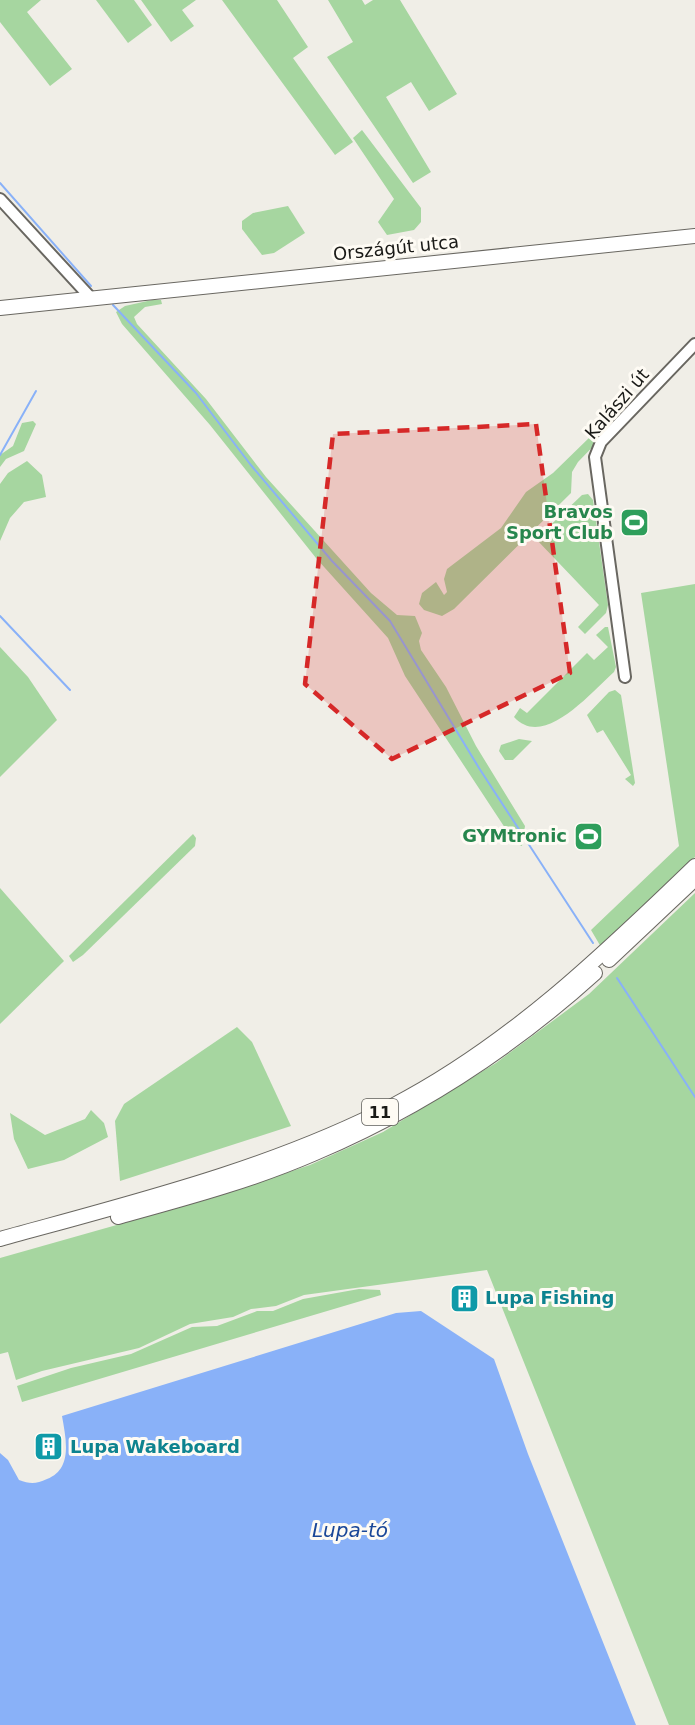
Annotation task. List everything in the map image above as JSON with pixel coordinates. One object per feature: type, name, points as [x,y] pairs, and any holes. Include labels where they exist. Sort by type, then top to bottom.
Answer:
[{"type":"main road","name":"Országút utca","points":[[0,308],[695,236]]},
{"type":"main road","name":"11","points":[[0,1239],[135,1202],[271,1159],[309,1145],[395,1104],[443,1077],[536,1011],[597,960],[695,866]]},
{"type":"main road","name":"11","points":[[0,1249],[233,1183],[312,1155],[400,1113],[485,1060],[541,1019],[628,944],[695,879]]},
{"type":"street","points":[[0,199],[95,297]]},
{"type":"street","name":"Kalászi út","points":[[625,677],[594,457],[601,442],[695,344]]},
{"type":"highlighted area","points":[[536,424],[570,673],[392,759],[305,684],[333,434]]},
{"type":"green space","points":[[0,0],[41,0],[27,12],[72,69],[50,86],[0,22]]},
{"type":"green space","points":[[96,0],[134,0],[152,25],[128,43]]},
{"type":"green space","points":[[141,0],[196,0],[182,10],[194,26],[171,42]]},
{"type":"green space","points":[[222,0],[277,0],[308,47],[293,58],[353,142],[335,155]]},
{"type":"green space","points":[[328,0],[362,0],[365,5],[373,0],[400,0],[457,94],[429,111],[411,82],[386,97],[431,172],[413,183],[327,57],[353,42]]},
{"type":"green space","points":[[362,130],[421,208],[421,222],[414,230],[387,235],[378,222],[394,199],[353,138]]},
{"type":"green space","points":[[288,206],[305,233],[274,253],[262,255],[242,229],[242,221],[253,213]]},
{"type":"green space","points":[[161,300],[162,304],[145,307],[134,317],[137,324],[206,399],[266,477],[371,593],[397,615],[415,616],[422,633],[419,641],[421,650],[446,687],[476,746],[525,826],[522,846],[515,843],[405,676],[388,638],[316,558],[210,425],[122,324],[116,312],[125,306]]},
{"type":"green space","points":[[631,397],[636,402],[578,462],[572,472],[571,493],[454,609],[442,616],[424,610],[419,604],[422,593],[436,582],[444,595],[447,592],[444,579],[447,569],[501,528],[526,492],[553,473]]},
{"type":"green space","points":[[33,421],[36,424],[24,451],[6,459],[0,467],[0,455],[13,446],[22,423]]},
{"type":"green space","points":[[27,461],[42,475],[46,497],[24,502],[10,518],[0,541],[0,484],[8,473]]},
{"type":"green space","points":[[588,494],[593,500],[608,605],[606,613],[585,634],[578,627],[599,605],[536,539],[582,495]]},
{"type":"green space","points":[[695,584],[695,857],[601,947],[591,930],[679,846],[641,593]]},
{"type":"green space","points":[[608,627],[616,667],[614,672],[580,704],[553,723],[539,727],[526,725],[514,717],[520,708],[527,713],[587,653],[594,660],[608,647],[596,635]]},
{"type":"green space","points":[[0,647],[28,677],[57,720],[0,777]]},
{"type":"green space","points":[[615,690],[621,695],[635,783],[633,786],[625,779],[631,775],[603,730],[597,733],[587,715],[609,692]]},
{"type":"green space","points":[[519,739],[532,741],[513,760],[505,760],[499,751],[501,745]]},
{"type":"green space","points":[[193,834],[196,838],[195,846],[83,955],[73,962],[69,956]]},
{"type":"green space","points":[[0,888],[64,961],[0,1024]]},
{"type":"green space","points":[[695,893],[695,1725],[669,1725],[487,1270],[304,1295],[276,1306],[251,1309],[233,1317],[190,1324],[139,1348],[42,1371],[16,1380],[8,1352],[0,1354],[0,1258],[212,1198],[310,1165],[383,1132],[496,1063],[589,994]]},
{"type":"green space","points":[[237,1027],[252,1042],[291,1126],[120,1181],[115,1121],[124,1104]]},
{"type":"green space","points":[[91,1110],[104,1123],[108,1137],[64,1160],[28,1169],[14,1139],[10,1113],[45,1135],[85,1119]]},
{"type":"green space","points":[[359,1289],[380,1290],[381,1295],[22,1402],[17,1386],[71,1368],[131,1354],[192,1327],[217,1326],[257,1311],[273,1311],[303,1299]]},
{"type":"water","name":"Lupa-tó","points":[[421,1311],[494,1359],[528,1454],[636,1725],[0,1725],[0,1453],[8,1460],[19,1480],[33,1483],[43,1481],[55,1474],[64,1461],[66,1443],[62,1416],[396,1313]]},
{"type":"waterway","points":[[0,183],[91,286]]},
{"type":"waterway","points":[[113,305],[196,393],[250,464],[332,561],[390,621],[479,768],[593,943]]},
{"type":"waterway","points":[[0,455],[36,391]]},
{"type":"waterway","points":[[0,616],[70,690]]},
{"type":"waterway","points":[[617,978],[695,1097]]},
{"type":"place","name":"Bravos Sport Club","points":[[634,522]]},
{"type":"place","name":"GYMtronic","points":[[588,836]]},
{"type":"place","name":"Lupa Fishing","points":[[464,1298]]},
{"type":"place","name":"Lupa Wakeboard","points":[[49,1447]]}]
